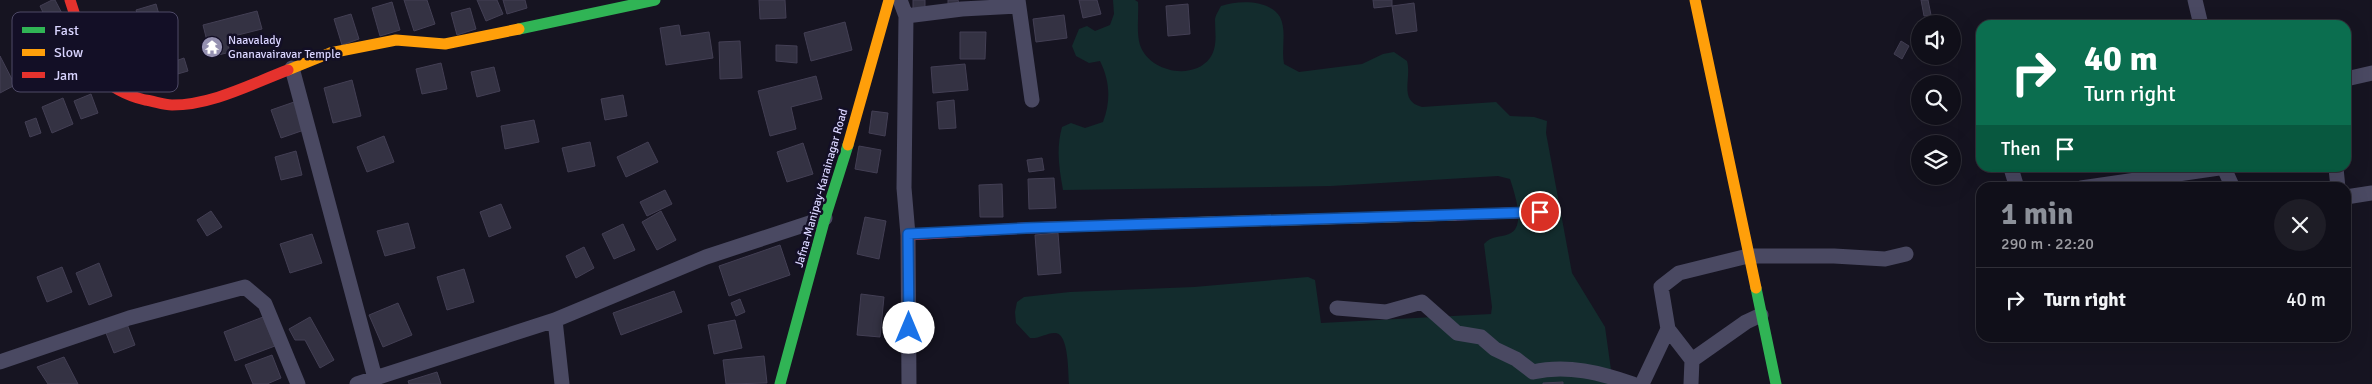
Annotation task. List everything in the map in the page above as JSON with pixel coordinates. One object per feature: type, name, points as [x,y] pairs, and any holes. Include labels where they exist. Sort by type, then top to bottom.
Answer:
[{"type":"street","points":[[70,0],[74,12]]},
{"type":"street","points":[[121,92],[133,97],[170,105],[195,103],[226,94],[330,53],[396,40],[445,44],[655,0]]},
{"type":"street","name":"Jafna-Manipay-Karainagar Road","points":[[780,384],[824,218],[836,189],[889,0]]},
{"type":"street","points":[[900,0],[906,16],[904,188],[908,234],[909,384]]},
{"type":"street","points":[[1695,0],[1776,384]]},
{"type":"street","points":[[2194,0],[2200,20]]},
{"type":"street","points":[[906,16],[1018,3],[1032,100]]},
{"type":"street","points":[[292,68],[375,378]]},
{"type":"street","points":[[2351,78],[2372,73]]},
{"type":"street","points":[[2122,182],[2191,172]]},
{"type":"street","points":[[2351,196],[2372,193]]},
{"type":"street","points":[[908,234],[1036,228],[1540,212]]},
{"type":"street","points":[[357,384],[555,320],[706,257],[824,218]]},
{"type":"street","points":[[1691,384],[1692,360],[1668,329],[1661,287],[1679,273],[1748,256],[1834,256],[1885,259],[1906,254]]},
{"type":"street","points":[[0,362],[129,318],[245,287],[265,304],[298,384]]},
{"type":"street","points":[[1337,308],[1386,312],[1422,302],[1457,333],[1481,337],[1495,349],[1516,359],[1533,372],[1548,369],[1599,372],[1634,384]]},
{"type":"street","points":[[1692,360],[1746,322],[1761,316]]},
{"type":"street","points":[[555,320],[562,384]]},
{"type":"street","points":[[1642,384],[1668,329]]},
{"type":"green space","points":[[1113,0],[1135,0],[1138,2],[1140,45],[1152,62],[1172,70],[1183,71],[1193,69],[1202,65],[1210,58],[1215,44],[1215,18],[1221,6],[1245,2],[1262,4],[1275,11],[1280,17],[1284,34],[1284,64],[1299,72],[1362,64],[1383,54],[1394,52],[1407,61],[1408,95],[1415,104],[1422,107],[1496,102],[1510,116],[1534,117],[1547,121],[1546,133],[1572,273],[1605,327],[1613,384],[1069,384],[1066,347],[1060,335],[1053,333],[1030,338],[1016,323],[1015,312],[1017,302],[1024,297],[1070,292],[1194,287],[1308,277],[1315,280],[1321,323],[1491,314],[1492,307],[1484,244],[1490,239],[1509,234],[1514,230],[1518,217],[1518,209],[1510,179],[1498,176],[1331,186],[1063,190],[1059,166],[1062,127],[1071,123],[1085,128],[1103,122],[1108,99],[1106,76],[1100,61],[1089,63],[1076,56],[1072,46],[1079,29],[1087,26],[1095,31],[1110,25],[1114,14]]},
{"type":"building","points":[[55,0],[61,12],[43,12],[40,6]]},
{"type":"building","points":[[404,0],[427,0],[435,24],[414,31]]},
{"type":"building","points":[[477,0],[497,0],[503,14],[486,21]]},
{"type":"building","points":[[503,0],[525,0],[527,8],[507,14]]},
{"type":"building","points":[[759,0],[785,0],[786,18],[760,19]]},
{"type":"building","points":[[913,0],[925,0],[925,8],[913,9]]},
{"type":"building","points":[[948,0],[958,0],[959,4],[948,5]]},
{"type":"building","points":[[1079,0],[1097,0],[1101,14],[1083,18]]},
{"type":"building","points":[[1373,0],[1392,0],[1392,6],[1374,8]]},
{"type":"building","points":[[1921,0],[1928,0],[1931,15],[1924,15]]},
{"type":"building","points":[[392,2],[400,30],[380,36],[372,8]]},
{"type":"building","points":[[1414,3],[1417,31],[1396,34],[1392,6]]},
{"type":"building","points":[[156,4],[158,12],[137,12],[136,10]]},
{"type":"building","points":[[1188,4],[1190,34],[1168,36],[1166,6]]},
{"type":"building","points":[[470,8],[476,29],[457,35],[451,13]]},
{"type":"building","points":[[257,11],[262,29],[226,38],[230,52],[211,57],[203,25]]},
{"type":"building","points":[[351,14],[359,39],[342,45],[334,19]]},
{"type":"building","points":[[1064,15],[1067,38],[1036,42],[1033,19]]},
{"type":"building","points":[[845,22],[852,50],[811,61],[804,33]]},
{"type":"building","points":[[679,25],[681,36],[709,32],[713,58],[666,65],[660,28]]},
{"type":"building","points":[[960,32],[986,32],[985,59],[960,59]]},
{"type":"building","points":[[740,41],[742,78],[720,79],[719,42]]},
{"type":"building","points":[[1901,41],[1909,46],[1902,59],[1894,54]]},
{"type":"building","points":[[776,45],[797,46],[797,63],[776,61]]},
{"type":"building","points":[[0,56],[12,79],[12,87],[0,93]]},
{"type":"building","points":[[184,58],[188,71],[178,74],[178,60]]},
{"type":"building","points":[[441,63],[447,89],[422,94],[416,69]]},
{"type":"building","points":[[965,64],[968,90],[933,93],[931,67]]},
{"type":"building","points":[[494,67],[500,91],[477,97],[471,72]]},
{"type":"building","points":[[816,76],[822,99],[791,107],[796,129],[770,136],[758,91]]},
{"type":"building","points":[[352,80],[361,116],[333,123],[324,88]]},
{"type":"building","points":[[91,94],[98,113],[81,119],[74,101]]},
{"type":"building","points":[[623,95],[627,116],[605,120],[601,99]]},
{"type":"building","points":[[63,98],[73,124],[52,133],[42,107]]},
{"type":"building","points":[[954,100],[956,128],[939,129],[937,102]]},
{"type":"building","points":[[297,101],[307,129],[281,138],[271,110]]},
{"type":"building","points":[[872,111],[888,113],[885,136],[869,133]]},
{"type":"building","points":[[36,118],[41,133],[30,137],[25,122]]},
{"type":"building","points":[[534,120],[539,142],[505,149],[501,126]]},
{"type":"building","points":[[384,136],[394,162],[367,172],[357,147]]},
{"type":"building","points":[[590,142],[595,166],[568,172],[562,148]]},
{"type":"building","points":[[648,142],[658,162],[626,177],[617,157]]},
{"type":"building","points":[[803,143],[813,174],[787,182],[777,152]]},
{"type":"building","points":[[859,146],[881,150],[877,173],[855,169]]},
{"type":"building","points":[[296,151],[302,175],[281,180],[275,157]]},
{"type":"building","points":[[1042,158],[1044,170],[1029,172],[1027,160]]},
{"type":"building","points":[[1054,178],[1056,208],[1029,209],[1028,179]]},
{"type":"building","points":[[1002,184],[1003,217],[980,217],[979,185]]},
{"type":"building","points":[[665,190],[672,204],[647,216],[640,202]]},
{"type":"building","points":[[501,204],[511,228],[489,237],[480,212]]},
{"type":"building","points":[[211,211],[222,227],[207,236],[197,220]]},
{"type":"building","points":[[661,211],[676,240],[657,250],[642,222]]},
{"type":"building","points":[[865,217],[886,221],[879,259],[857,254]]},
{"type":"building","points":[[408,223],[415,248],[385,256],[377,231]]},
{"type":"building","points":[[623,224],[635,250],[614,259],[602,234]]},
{"type":"building","points":[[1058,233],[1061,273],[1038,275],[1035,235]]},
{"type":"building","points":[[312,234],[322,263],[290,273],[280,244]]},
{"type":"building","points":[[780,245],[790,275],[729,296],[719,266]]},
{"type":"building","points":[[584,247],[594,268],[576,278],[566,256]]},
{"type":"building","points":[[99,263],[112,296],[89,305],[76,273]]},
{"type":"building","points":[[62,267],[72,292],[47,302],[37,277]]},
{"type":"building","points":[[464,269],[474,302],[447,310],[437,277]]},
{"type":"building","points":[[674,291],[682,312],[621,335],[613,313]]},
{"type":"building","points":[[861,294],[884,297],[880,337],[857,335]]},
{"type":"building","points":[[740,299],[745,312],[736,316],[731,303]]},
{"type":"building","points":[[398,303],[412,335],[383,347],[369,315]]},
{"type":"building","points":[[263,317],[275,346],[235,361],[224,332]]},
{"type":"building","points":[[310,317],[334,360],[320,368],[305,340],[295,340],[289,329]]},
{"type":"building","points":[[735,320],[742,348],[714,354],[708,325]]},
{"type":"building","points":[[127,324],[135,345],[114,353],[106,333]]},
{"type":"building","points":[[272,355],[281,378],[267,384],[253,384],[245,365]]},
{"type":"building","points":[[764,356],[767,383],[726,384],[723,360]]},
{"type":"building","points":[[64,357],[78,384],[48,384],[37,367]]},
{"type":"building","points":[[437,372],[441,384],[409,384],[408,381]]},
{"type":"building","points":[[1563,382],[1563,384],[1543,384],[1543,383]]},
{"type":"traffic: fast","points":[[519,29],[655,0]]},
{"type":"traffic: fast","points":[[780,384],[825,218],[848,145]]},
{"type":"traffic: fast","points":[[1756,288],[1776,384]]},
{"type":"traffic: slow","points":[[848,145],[889,0]]},
{"type":"traffic: slow","points":[[1695,0],[1756,288]]},
{"type":"traffic: slow","points":[[288,70],[330,53],[396,40],[445,44],[519,29]]},
{"type":"traffic: slow","points":[[1180,223],[1455,215]]},
{"type":"traffic: jam","points":[[70,0],[74,12]]},
{"type":"traffic: jam","points":[[122,92],[133,97],[165,104],[187,104],[217,98],[288,70]]},
{"type":"traffic: jam","points":[[1455,215],[1540,212]]},
{"type":"traffic: jam","points":[[908,235],[1026,228],[1180,223]]},
{"type":"place","name":"Naavalady Gnanavairavar Temple","points":[[212,47]]},
{"type":"route","points":[[909,328],[908,234],[1026,228],[1540,212]]}]
